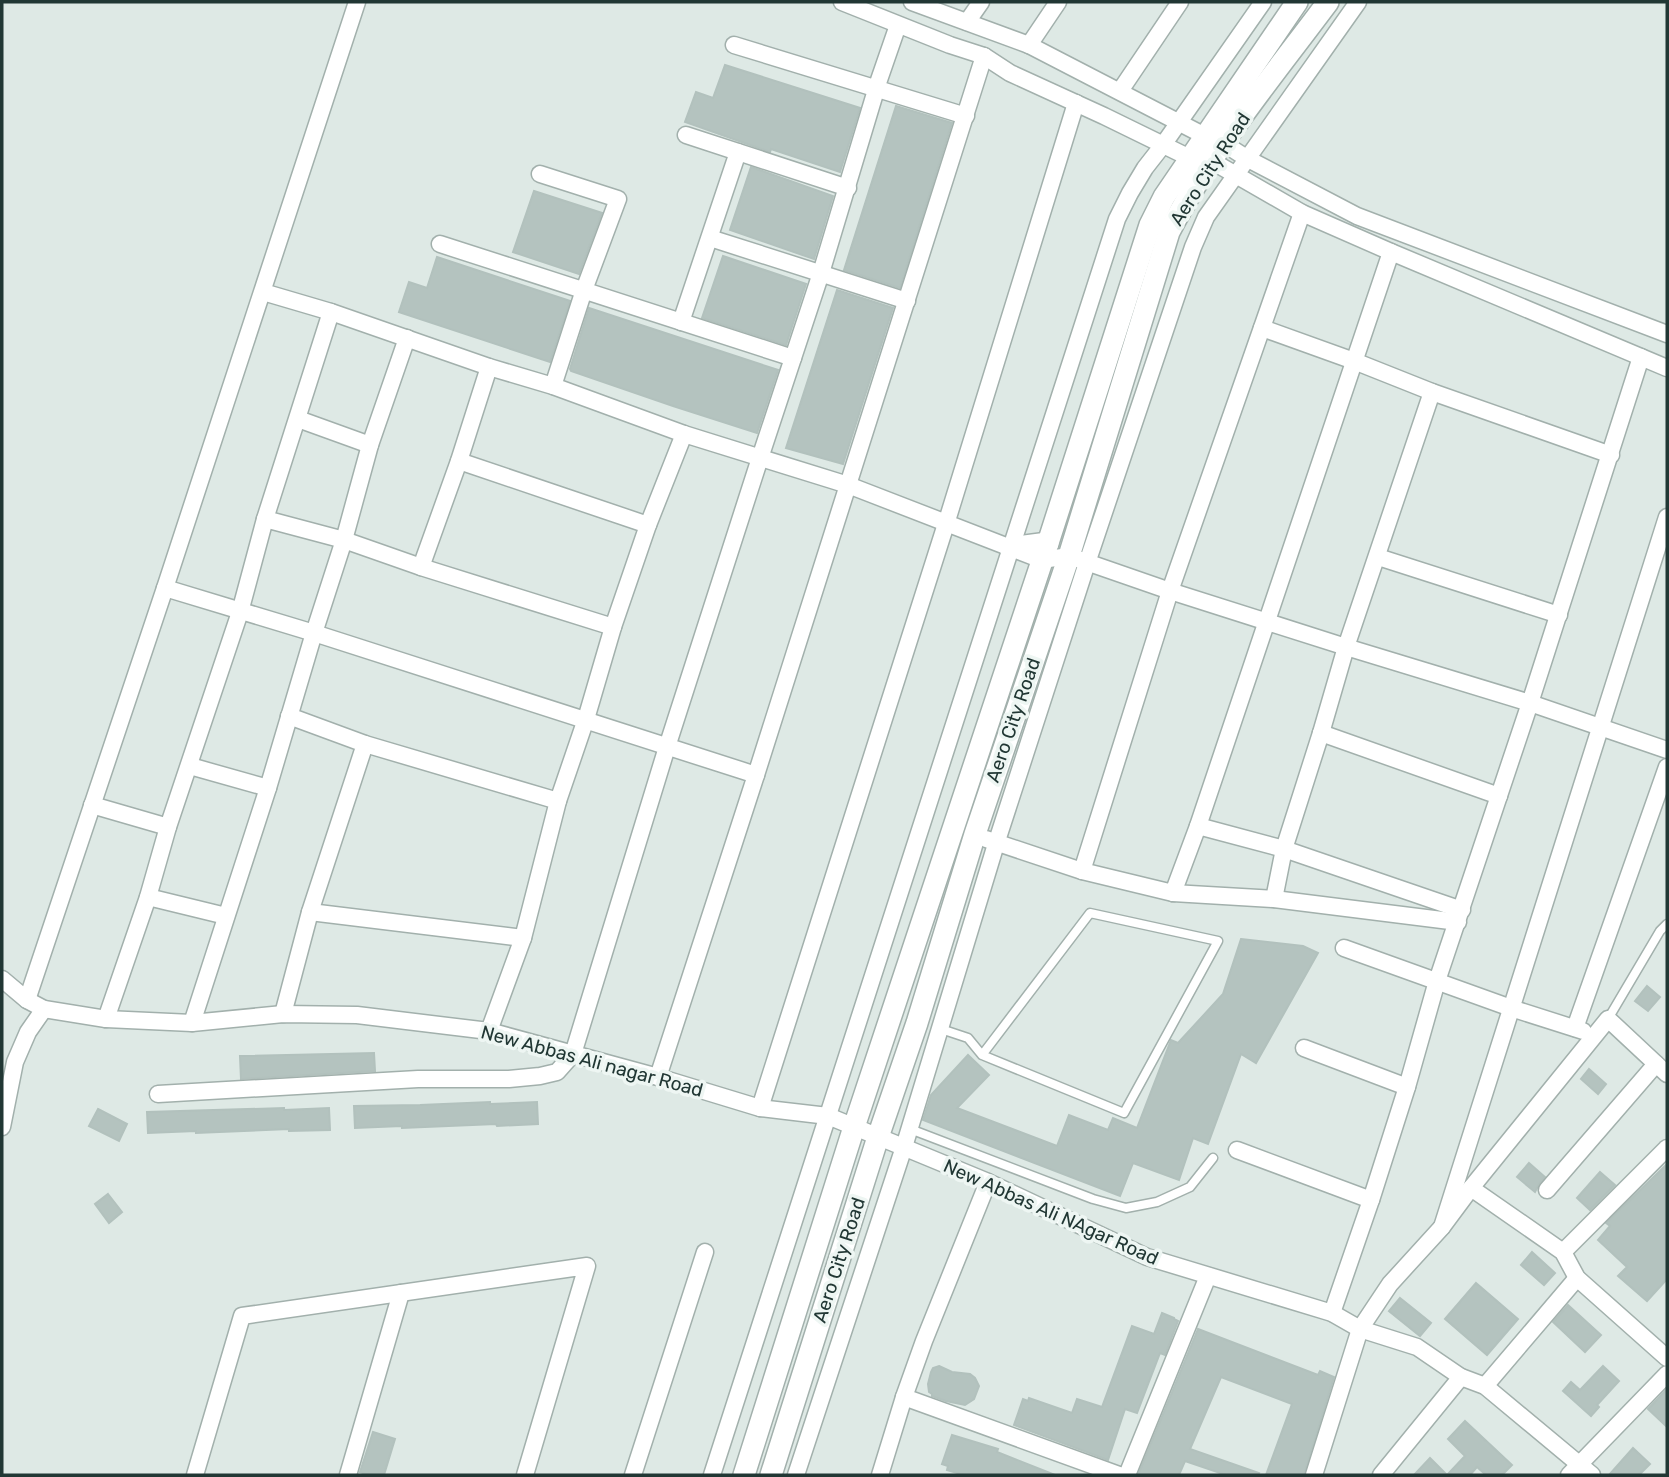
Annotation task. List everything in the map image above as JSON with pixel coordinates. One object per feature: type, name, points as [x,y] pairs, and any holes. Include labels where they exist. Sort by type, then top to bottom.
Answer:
[{"type":"street","points":[[27,1000],[357,2]]},
{"type":"street","points":[[842,2],[984,56],[1010,73],[1163,145],[1207,150],[1248,159],[1357,216],[1667,334]]},
{"type":"street","points":[[912,2],[1029,45],[1179,122],[1236,175],[1302,213],[1667,368]]},
{"type":"street","points":[[967,22],[981,2]]},
{"type":"street","points":[[1029,45],[1058,2]]},
{"type":"street","points":[[1120,91],[1180,2]]},
{"type":"street","points":[[712,1475],[1118,219],[1145,168],[1262,2]]},
{"type":"street","name":"Aero City Road","points":[[771,1475],[975,834],[1078,560],[1169,232],[1207,150],[1297,2]]},
{"type":"street","name":"Aero City Road","points":[[744,1475],[854,1127],[1150,225],[1164,197],[1207,150],[1328,2]]},
{"type":"street","points":[[796,1475],[910,1129],[1078,560],[1193,247],[1206,217],[1358,2]]},
{"type":"street","points":[[158,1094],[406,1080],[509,1079],[556,1072],[573,1054],[667,747],[821,273],[898,25]]},
{"type":"street","points":[[734,45],[966,117]]},
{"type":"street","points":[[658,1077],[984,56]]},
{"type":"street","points":[[760,1108],[946,524],[1076,103]]},
{"type":"street","points":[[686,135],[848,188]]},
{"type":"street","points":[[681,323],[738,152]]},
{"type":"street","points":[[540,174],[618,199],[584,290],[553,386]]},
{"type":"street","points":[[1082,871],[1170,591],[1302,213]]},
{"type":"street","points":[[710,238],[907,302]]},
{"type":"street","points":[[440,244],[793,358]]},
{"type":"street","points":[[1172,893],[1198,826],[1391,252]]},
{"type":"street","points":[[263,292],[553,386],[684,434],[848,485],[1010,548],[1045,551],[1078,560],[1346,647],[1530,703],[1667,750]]},
{"type":"street","points":[[106,1019],[240,611],[265,519],[331,312]]},
{"type":"street","points":[[1262,328],[1611,455]]},
{"type":"street","points":[[192,1023],[268,788],[344,540],[370,445],[407,338]]},
{"type":"street","points":[[1332,1312],[1371,1200],[1437,982],[1559,615],[1641,357]]},
{"type":"street","points":[[421,567],[489,367]]},
{"type":"street","points":[[1274,899],[1284,849],[1346,647],[1432,392]]},
{"type":"street","points":[[298,419],[370,445]]},
{"type":"street","points":[[489,1031],[523,938],[558,801],[613,627],[648,525],[684,434]]},
{"type":"street","points":[[459,461],[648,525]]},
{"type":"street","points":[[1442,1227],[1667,517]]},
{"type":"street","points":[[265,519],[344,540],[613,627]]},
{"type":"street","points":[[1378,556],[1559,615]]},
{"type":"street","points":[[165,588],[586,719],[756,775]]},
{"type":"street","points":[[289,716],[365,744],[558,801]]},
{"type":"street","points":[[1321,733],[1499,796]]},
{"type":"street","points":[[283,1014],[310,912],[365,744]]},
{"type":"street","points":[[190,766],[268,788]]},
{"type":"street","points":[[1575,1028],[1667,767]]},
{"type":"street","points":[[92,805],[168,827]]},
{"type":"street","points":[[1198,826],[1284,849],[1460,916]]},
{"type":"street","points":[[975,834],[996,844],[1082,871],[1172,893],[1274,899],[1460,916]]},
{"type":"street","points":[[148,897],[226,916]]},
{"type":"street","points":[[310,912],[523,938]]},
{"type":"street","points":[[1344,948],[1511,1008],[1596,1035]]},
{"type":"street","name":"New Abbas Ali nagar Road","points":[[2,979],[27,1000],[44,1009],[106,1019],[192,1023],[283,1014],[357,1015],[489,1031],[760,1108],[828,1116],[878,1137]]},
{"type":"street","points":[[2,1128],[10,1066],[44,1009]]},
{"type":"street","points":[[1314,1475],[1360,1329],[1390,1284],[1442,1227],[1608,1019],[1662,1069],[1547,1191]]},
{"type":"street","points":[[1304,1048],[1407,1087]]},
{"type":"street","name":"New Abbas Ali NAgar Road","points":[[878,1137],[988,1182],[1147,1257],[1332,1312],[1360,1329],[1417,1347],[1461,1377],[1485,1386],[1574,1470],[1592,1475]]},
{"type":"street","points":[[1563,1252],[1667,1148]]},
{"type":"street","points":[[1237,1150],[1371,1200]]},
{"type":"street","points":[[880,1475],[924,1340],[988,1182]]},
{"type":"street","points":[[1471,1188],[1563,1252],[1577,1278],[1667,1357]]},
{"type":"street","points":[[633,1475],[705,1252]]},
{"type":"street","points":[[195,1475],[242,1316],[587,1266],[525,1475]]},
{"type":"street","points":[[1127,1475],[1208,1276]]},
{"type":"street","points":[[1485,1386],[1577,1278]]},
{"type":"street","points":[[348,1475],[401,1293]]},
{"type":"street","points":[[1574,1470],[1667,1374]]},
{"type":"street","points":[[1381,1475],[1461,1377]]},
{"type":"street","points":[[904,1397],[1119,1475]]},
{"type":"lane","points":[[941,1028],[968,1038],[982,1055],[1124,1113],[1218,941],[1090,913],[982,1055]]},
{"type":"lane","points":[[1608,1019],[1660,931],[1667,924]]},
{"type":"lane","points":[[910,1129],[1093,1199],[1126,1208],[1157,1202],[1190,1186],[1213,1158]]},
{"type":"building","points":[[725,65],[860,108],[840,172],[771,149],[770,152],[685,122],[696,92],[713,98]]},
{"type":"building","points":[[896,106],[952,123],[900,288],[844,270]]},
{"type":"building","points":[[751,167],[833,196],[814,259],[730,230]]},
{"type":"building","points":[[534,191],[602,213],[579,274],[513,252]]},
{"type":"building","points":[[723,256],[806,284],[786,345],[702,318]]},
{"type":"building","points":[[437,257],[570,301],[550,362],[399,312],[409,282],[427,288]]},
{"type":"building","points":[[837,290],[893,308],[843,464],[786,448]]},
{"type":"building","points":[[589,308],[778,370],[757,433],[571,371]]},
{"type":"building","points":[[1241,939],[1303,946],[1318,953],[1256,1063],[1241,1054],[1208,1144],[1193,1138],[1179,1180],[1133,1163],[1120,1196],[923,1120],[931,1095],[968,1055],[989,1075],[957,1108],[1057,1146],[1069,1115],[1108,1130],[1113,1118],[1137,1128],[1171,1040],[1178,1043],[1223,994]]},
{"type":"building","points":[[1647,986],[1660,997],[1648,1011],[1635,1001]]},
{"type":"building","points":[[374,1053],[375,1071],[241,1079],[240,1056]]},
{"type":"building","points":[[1589,1069],[1606,1084],[1598,1094],[1581,1079]]},
{"type":"building","points":[[537,1102],[538,1124],[355,1128],[354,1106]]},
{"type":"building","points":[[329,1108],[330,1130],[148,1133],[147,1112]]},
{"type":"building","points":[[98,1109],[127,1124],[119,1141],[89,1126]]},
{"type":"building","points":[[1529,1163],[1545,1177],[1535,1192],[1517,1177]]},
{"type":"building","points":[[1667,1164],[1667,1279],[1647,1301],[1618,1276],[1627,1267],[1598,1240],[1610,1226],[1606,1223]]},
{"type":"building","points":[[1600,1172],[1615,1185],[1590,1210],[1577,1198]]},
{"type":"building","points":[[108,1194],[122,1212],[109,1223],[95,1204]]},
{"type":"building","points":[[1532,1252],[1555,1273],[1544,1285],[1521,1265]]},
{"type":"building","points":[[1476,1283],[1518,1319],[1487,1355],[1445,1319]]},
{"type":"building","points":[[1400,1298],[1431,1323],[1420,1336],[1389,1311]]},
{"type":"building","points":[[1568,1305],[1601,1335],[1585,1352],[1553,1322]]},
{"type":"building","points":[[1162,1313],[1178,1321],[1165,1355],[1160,1353],[1137,1413],[1125,1409],[1108,1460],[1014,1425],[1023,1399],[1028,1401],[1029,1398],[1072,1413],[1077,1399],[1102,1407],[1132,1326],[1154,1334]]},
{"type":"building","points":[[1198,1329],[1318,1375],[1320,1371],[1334,1377],[1304,1475],[1266,1475],[1292,1404],[1221,1377],[1190,1449],[1259,1473],[1258,1475],[1226,1475],[1185,1461],[1179,1475],[1138,1475]]},
{"type":"building","points":[[939,1366],[952,1372],[970,1374],[975,1378],[979,1386],[974,1399],[965,1405],[932,1396],[928,1384],[933,1368]]},
{"type":"building","points":[[1603,1366],[1619,1381],[1597,1405],[1599,1407],[1591,1416],[1563,1391],[1571,1382],[1580,1390]]},
{"type":"building","points":[[1667,1389],[1667,1427],[1648,1409]]},
{"type":"building","points":[[1465,1421],[1512,1465],[1502,1475],[1486,1475],[1477,1467],[1470,1475],[1447,1475],[1465,1456],[1448,1439]]},
{"type":"building","points":[[373,1432],[395,1439],[384,1475],[360,1472]]},
{"type":"building","points":[[952,1435],[998,1449],[997,1452],[1055,1475],[964,1475],[947,1470],[948,1466],[942,1464]]},
{"type":"building","points":[[1633,1448],[1650,1464],[1639,1475],[1609,1475]]},
{"type":"building","points":[[1430,1458],[1447,1475],[1414,1475]]}]
